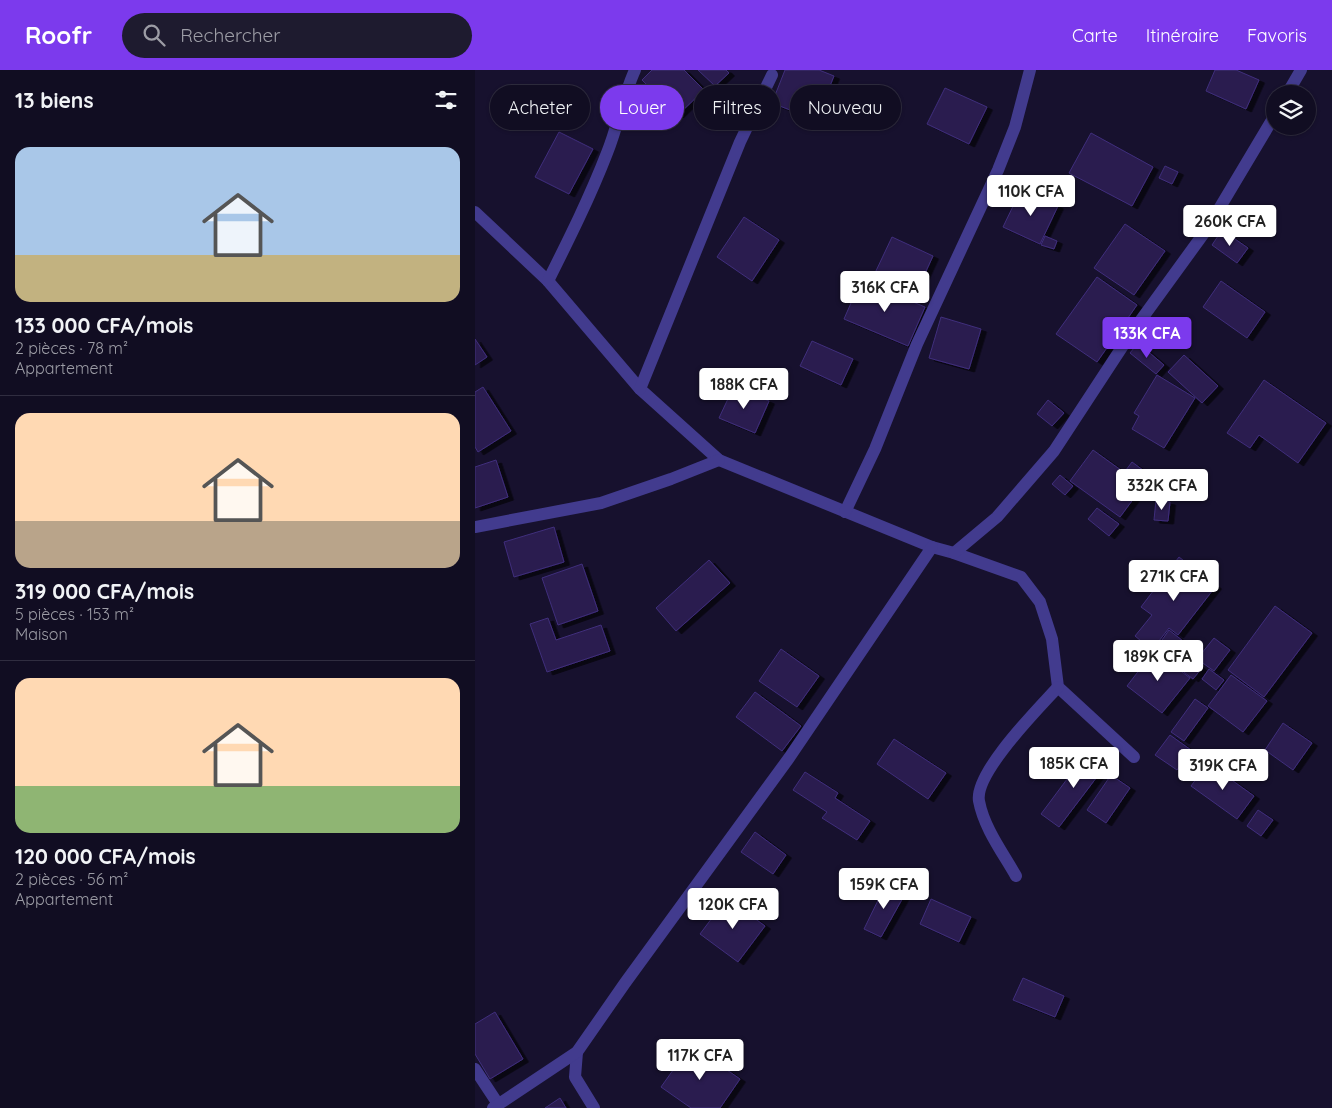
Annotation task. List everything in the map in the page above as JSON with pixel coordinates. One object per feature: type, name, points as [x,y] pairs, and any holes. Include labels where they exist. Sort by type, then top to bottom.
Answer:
[{"type":"street","points":[[547,281],[572,233],[608,152],[635,70]]},
{"type":"street","points":[[845,512],[875,449],[917,344],[998,170],[1015,127],[1030,70]]},
{"type":"street","points":[[1292,85],[1301,70]]},
{"type":"street","points":[[640,389],[740,142],[772,75]]},
{"type":"street","points":[[954,553],[997,517],[1054,451],[1130,335],[1207,229],[1266,130]]},
{"type":"street","points":[[475,212],[547,281],[640,389],[719,460],[932,547],[1021,576],[1040,602],[1052,639],[1058,687],[1134,757]]},
{"type":"street","points":[[475,527],[601,504],[719,460]]},
{"type":"street","points":[[475,1070],[495,1106],[577,1052],[789,758],[932,547]]},
{"type":"street","points":[[1016,876],[984,820],[979,799],[986,775],[1013,737],[1058,687]]},
{"type":"street","points":[[577,1052],[575,1077],[594,1108]]},
{"type":"building","points":[[652,70],[684,70],[699,85],[694,85],[694,100],[684,109],[684,85],[647,85],[642,80]]},
{"type":"building","points":[[698,70],[726,70],[729,73],[714,85]]},
{"type":"building","points":[[785,70],[819,70],[834,76],[830,85],[790,85],[790,110],[780,106],[779,85]]},
{"type":"building","points":[[1215,70],[1236,70],[1259,80],[1246,109],[1206,91]]},
{"type":"building","points":[[945,88],[987,107],[969,144],[927,124]]},
{"type":"building","points":[[559,132],[593,149],[569,194],[535,177]]},
{"type":"building","points":[[1091,133],[1153,167],[1132,206],[1069,173]]},
{"type":"building","points":[[1165,166],[1178,172],[1172,184],[1159,178]]},
{"type":"building","points":[[1027,191],[1058,206],[1040,244],[1003,227],[1016,200],[1022,203]]},
{"type":"building","points":[[744,217],[779,240],[752,281],[717,257]]},
{"type":"building","points":[[1125,224],[1165,251],[1134,295],[1094,268]]},
{"type":"building","points":[[1222,230],[1248,248],[1237,263],[1212,245]]},
{"type":"building","points":[[1045,236],[1057,241],[1054,249],[1041,245]]},
{"type":"building","points":[[892,237],[933,256],[916,293],[875,273]]},
{"type":"building","points":[[1097,277],[1137,305],[1097,362],[1056,334]]},
{"type":"building","points":[[861,280],[925,307],[908,346],[844,319]]},
{"type":"building","points":[[1221,281],[1265,312],[1247,338],[1203,307]]},
{"type":"building","points":[[941,317],[981,329],[969,369],[929,358]]},
{"type":"building","points":[[475,339],[487,357],[475,365]]},
{"type":"building","points":[[812,341],[853,359],[841,385],[800,366]]},
{"type":"building","points":[[1138,343],[1164,365],[1156,374],[1130,353]]},
{"type":"building","points":[[1184,355],[1218,386],[1202,403],[1168,372]]},
{"type":"building","points":[[1157,375],[1195,398],[1164,448],[1132,429],[1139,416],[1134,413]]},
{"type":"building","points":[[1264,380],[1326,423],[1298,463],[1259,435],[1250,448],[1227,433]]},
{"type":"building","points":[[734,386],[769,401],[755,433],[719,418]]},
{"type":"building","points":[[483,387],[511,431],[478,452],[475,447],[475,392]]},
{"type":"building","points":[[1048,400],[1064,413],[1052,426],[1037,414]]},
{"type":"building","points":[[1093,450],[1143,486],[1120,517],[1070,481]]},
{"type":"building","points":[[496,460],[508,497],[475,508],[475,467]]},
{"type":"building","points":[[1132,462],[1151,476],[1145,484],[1126,470]]},
{"type":"building","points":[[1060,475],[1073,486],[1065,495],[1052,484]]},
{"type":"building","points":[[1156,500],[1170,502],[1168,521],[1154,520]]},
{"type":"building","points":[[1097,508],[1119,524],[1109,536],[1088,519]]},
{"type":"building","points":[[554,527],[564,562],[514,577],[504,542]]},
{"type":"building","points":[[1179,557],[1216,586],[1178,635],[1169,628],[1152,650],[1135,636],[1152,615],[1141,607]]},
{"type":"building","points":[[709,560],[730,583],[676,631],[656,608]]},
{"type":"building","points":[[582,564],[598,611],[558,625],[542,578]]},
{"type":"building","points":[[1275,606],[1312,633],[1264,697],[1228,670]]},
{"type":"building","points":[[548,618],[556,640],[601,625],[610,651],[547,672],[530,624]]},
{"type":"building","points":[[1169,630],[1192,648],[1186,655],[1202,668],[1193,679],[1155,650]]},
{"type":"building","points":[[1214,638],[1230,650],[1214,671],[1197,659]]},
{"type":"building","points":[[781,649],[819,676],[797,707],[759,681]]},
{"type":"building","points":[[1154,651],[1190,678],[1162,713],[1127,686]]},
{"type":"building","points":[[1209,669],[1224,680],[1216,690],[1202,679]]},
{"type":"building","points":[[1231,675],[1267,701],[1243,732],[1208,706]]},
{"type":"building","points":[[755,692],[801,726],[782,751],[736,717]]},
{"type":"building","points":[[1195,699],[1208,708],[1184,741],[1171,732]]},
{"type":"building","points":[[1283,723],[1312,743],[1293,770],[1265,750]]},
{"type":"building","points":[[1170,735],[1191,750],[1177,770],[1155,755]]},
{"type":"building","points":[[894,739],[946,773],[928,799],[877,764]]},
{"type":"building","points":[[1088,751],[1106,765],[1059,827],[1041,814]]},
{"type":"building","points":[[1208,763],[1254,796],[1237,819],[1191,786]]},
{"type":"building","points":[[805,772],[838,793],[835,798],[870,821],[857,840],[822,818],[827,812],[793,790]]},
{"type":"building","points":[[1111,775],[1130,788],[1106,823],[1087,810]]},
{"type":"building","points":[[1258,810],[1273,820],[1261,836],[1247,826]]},
{"type":"building","points":[[755,832],[786,855],[773,874],[741,852]]},
{"type":"building","points":[[886,884],[905,894],[881,937],[864,929]]},
{"type":"building","points":[[727,898],[765,926],[738,962],[700,934]]},
{"type":"building","points":[[931,899],[971,917],[959,942],[920,924]]},
{"type":"building","points":[[1023,978],[1064,996],[1055,1017],[1013,1000]]},
{"type":"building","points":[[495,1012],[523,1059],[490,1079],[475,1054],[475,1024]]},
{"type":"building","points":[[691,1045],[740,1079],[720,1108],[691,1108],[661,1087]]},
{"type":"building","points":[[560,1098],[566,1108],[545,1108]]}]
